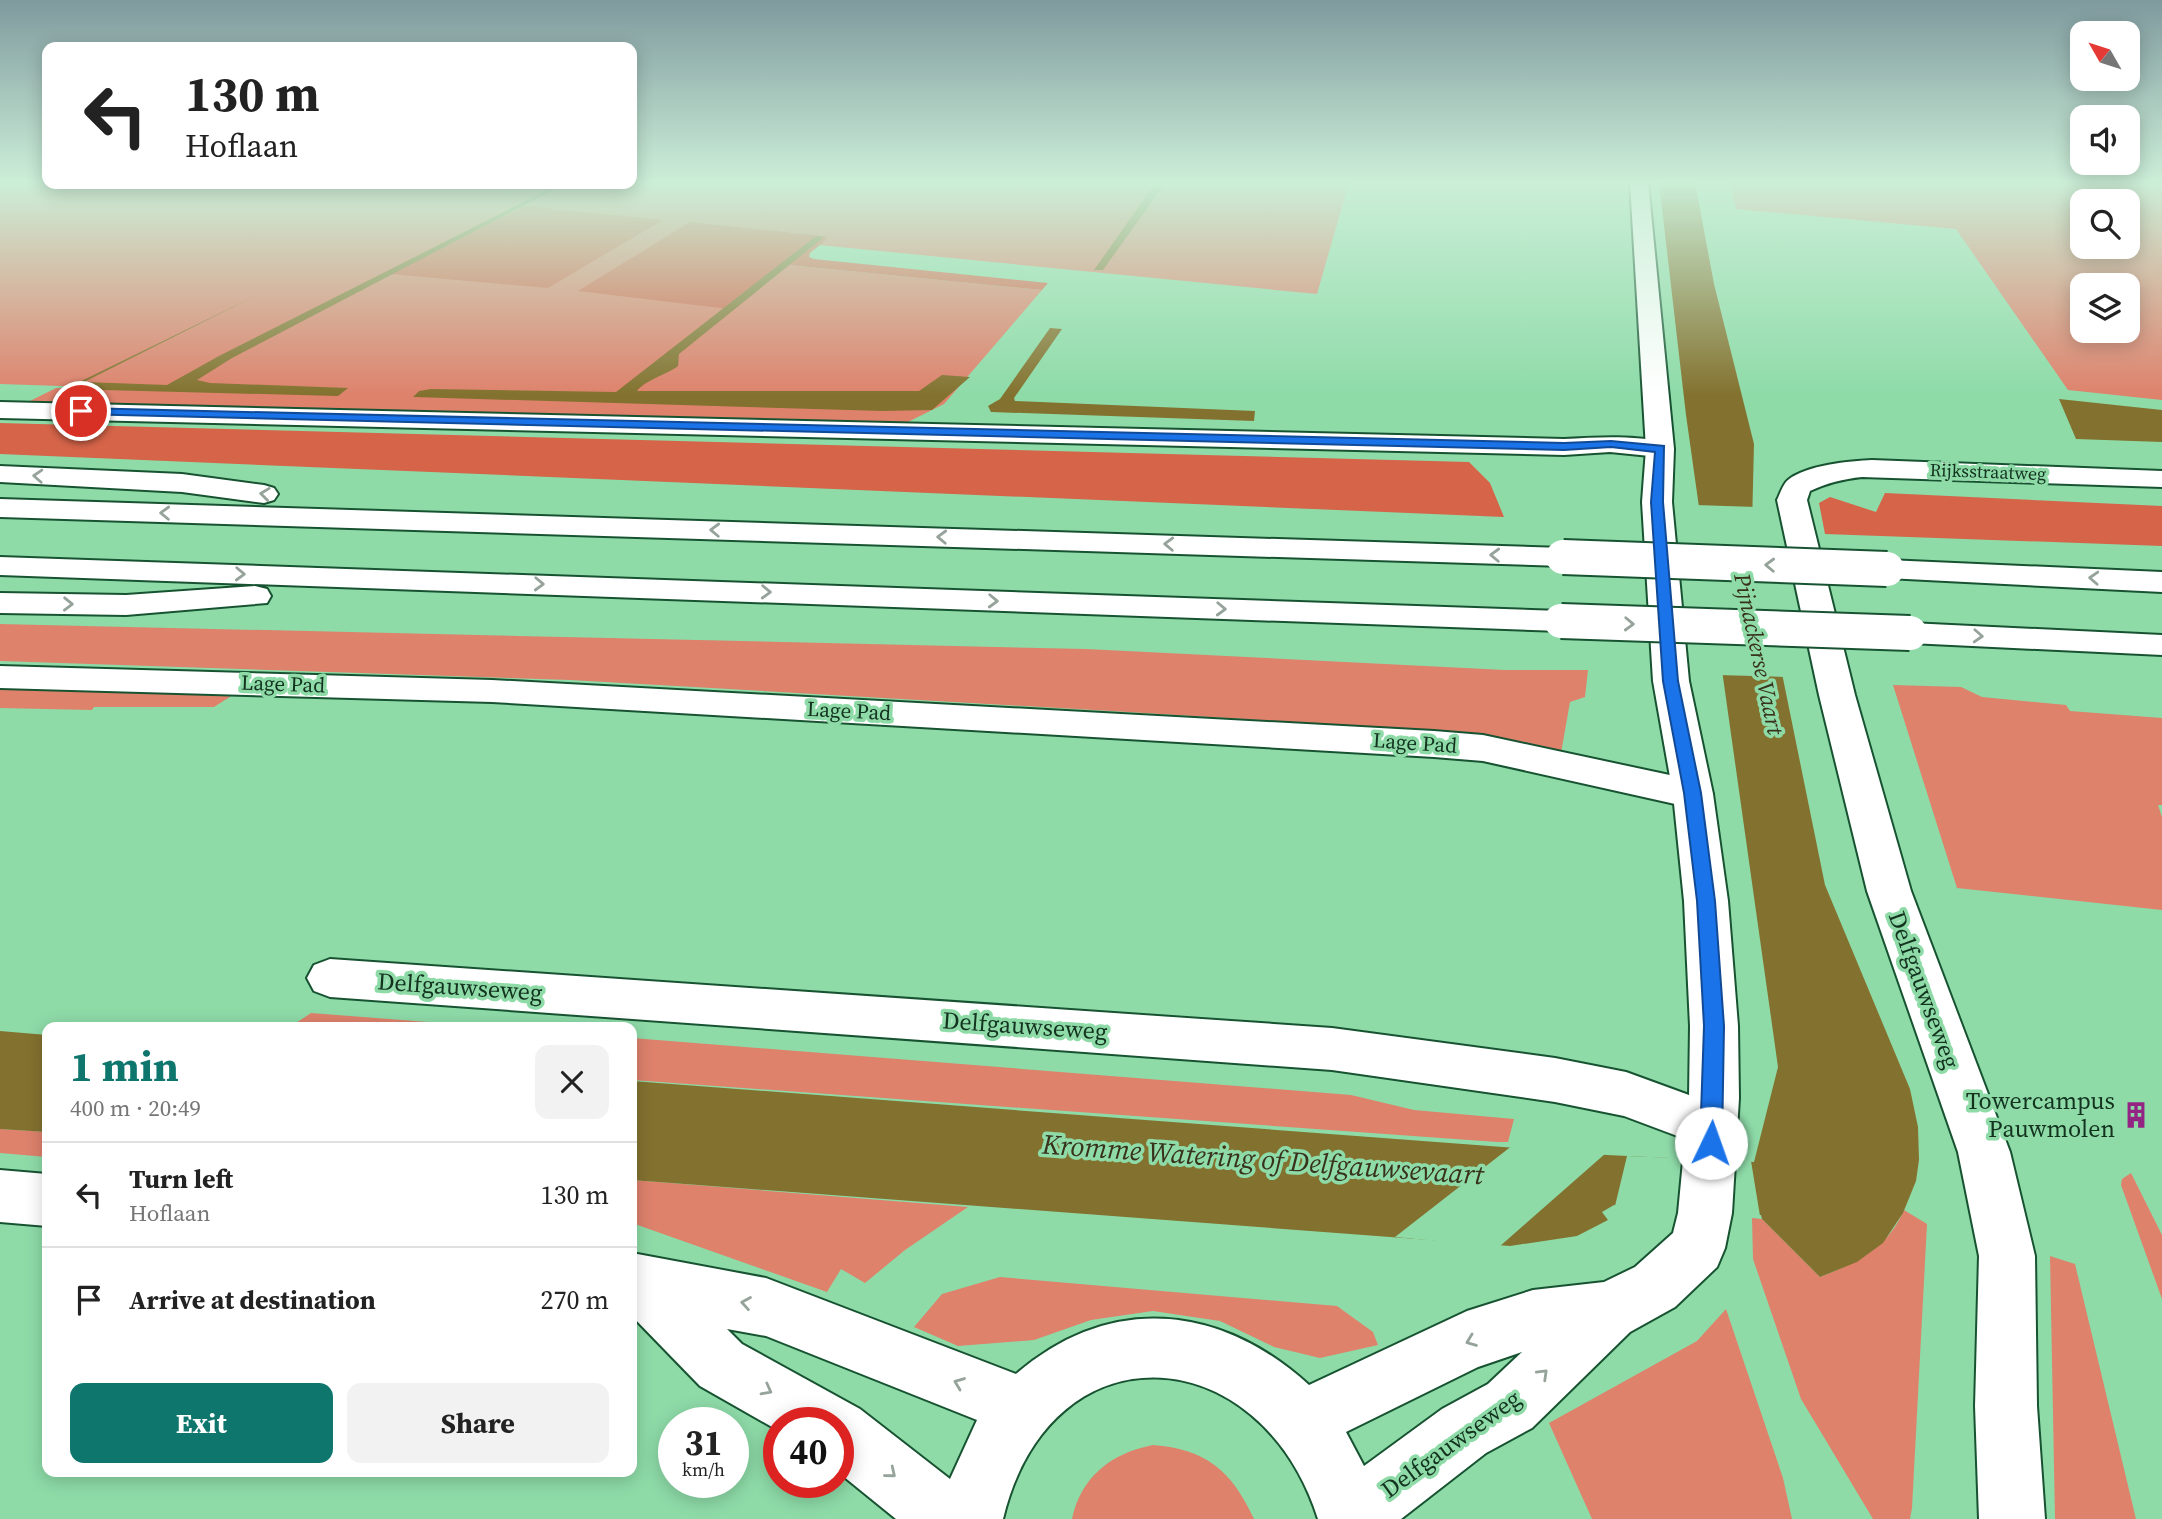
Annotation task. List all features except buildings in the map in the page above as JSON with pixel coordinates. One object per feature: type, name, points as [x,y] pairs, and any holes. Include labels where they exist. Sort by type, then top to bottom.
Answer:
[{"type":"main road","name":"Delfgauwseweg","points":[[1351,1518],[1464,1431],[1510,1406],[1609,1311],[1655,1287],[1697,1248],[1709,1167],[1714,1026],[1707,915],[1692,793],[1671,681],[1657,502],[1660,449],[1645,253]]},
{"type":"main road","points":[[0,410],[1564,447],[1611,444],[1660,449]]},
{"type":"main road","name":"Rijksstraatweg","points":[[1815,477],[1838,471],[1872,468],[2162,479]]},
{"type":"main road","points":[[0,474],[182,483],[478,522]]},
{"type":"main road","name":"Delfgauwseweg","points":[[1815,477],[1798,486],[1792,500],[1840,707],[1889,891],[1984,1152],[2007,1256],[2006,1406],[2012,1519]]},
{"type":"main road","points":[[0,508],[1563,557],[2162,582]]},
{"type":"main road","points":[[0,566],[1910,633],[2162,645]]},
{"type":"main road","points":[[0,603],[126,605],[470,582]]},
{"type":"main road","name":"Lage Pad","points":[[0,677],[492,691],[1434,744],[1483,748],[1692,793]]},
{"type":"main road","name":"Delfgauwseweg","points":[[330,978],[1332,1049],[1555,1080],[1626,1094],[1709,1167]]},
{"type":"main road","points":[[0,1196],[42,1200]]},
{"type":"main road","points":[[637,1287],[766,1307],[1022,1408]]},
{"type":"main road","points":[[637,1289],[721,1365],[796,1407]]},
{"type":"main road","name":"Delfgauwseweg","points":[[1301,1421],[1467,1341],[1533,1319],[1609,1311]]},
{"type":"main road","points":[[970,1519],[986,1464],[1022,1408],[1058,1377],[1098,1357],[1139,1347],[1184,1349],[1227,1363],[1266,1387],[1301,1421],[1322,1449],[1338,1480],[1351,1518]]},
{"type":"main road","points":[[854,1444],[948,1519]]},
{"type":"shaded area","points":[[0,253],[761,253],[789,265],[1042,290],[944,404],[906,423],[28,402],[56,388],[92,387],[0,384]]},
{"type":"shaded area","points":[[432,253],[607,253],[548,288],[390,274]]},
{"type":"shaded area","points":[[640,253],[810,253],[809,257],[814,259],[1048,283],[1042,290],[789,265],[729,309],[578,291]]},
{"type":"shaded area","points":[[899,253],[1329,253],[1317,294]]},
{"type":"shaded area","points":[[1973,253],[2070,253],[2070,259],[2140,259],[2140,253],[2162,253],[2162,400],[2068,390]]},
{"type":"shaded area","points":[[0,423],[1469,462],[1490,483],[1504,517],[0,454]]},
{"type":"shaded area","points":[[1885,493],[2162,506],[2162,546],[1825,534],[1819,503],[1830,497],[1876,512]]},
{"type":"shaded area","points":[[0,624],[1086,649],[1505,670],[1588,670],[1585,697],[1570,702],[1561,753],[1373,727],[1111,711],[570,680],[0,661]]},
{"type":"shaded area","points":[[1893,685],[1961,687],[1982,697],[2066,705],[2070,711],[2162,718],[2162,805],[2158,805],[2162,817],[2162,910],[1957,888]]},
{"type":"shaded area","points":[[0,686],[236,693],[214,707],[94,707],[92,710],[0,708]]},
{"type":"shaded area","points":[[311,1013],[428,1022],[298,1022]]},
{"type":"shaded area","points":[[637,1038],[1351,1095],[1414,1110],[1514,1119],[1508,1142],[637,1080]]},
{"type":"shaded area","points":[[0,1129],[42,1132],[42,1157],[0,1153]]},
{"type":"shaded area","points":[[2131,1173],[2162,1235],[2162,1299],[2121,1185],[2122,1179]]},
{"type":"shaded area","points":[[637,1180],[968,1207],[905,1250],[865,1283],[841,1269],[827,1292],[637,1225]]},
{"type":"shaded area","points":[[1904,1210],[1927,1224],[1912,1508],[1910,1519],[1873,1519],[1801,1399],[1753,1259],[1752,1218],[1762,1219],[1820,1277],[1870,1252],[1889,1235]]},
{"type":"shaded area","points":[[2050,1256],[2075,1264],[2136,1519],[2055,1519]]},
{"type":"shaded area","points":[[1000,1277],[1337,1306],[1373,1332],[1378,1345],[1320,1358],[1274,1347],[1220,1321],[1153,1311],[1091,1320],[1034,1340],[958,1346],[914,1327],[942,1294]]},
{"type":"shaded area","points":[[1726,1309],[1783,1478],[1792,1519],[1592,1519],[1549,1423],[1697,1341]]},
{"type":"shaded area","points":[[1153,1445],[1188,1451],[1215,1466],[1236,1488],[1254,1519],[1072,1519],[1083,1490],[1100,1469],[1124,1454]]},
{"type":"water","points":[[423,253],[433,253],[232,358],[197,380],[210,383],[348,388],[338,396],[65,389],[259,294],[84,382],[167,385]]},
{"type":"water","points":[[794,253],[804,253],[679,354],[678,366],[637,391],[919,391],[942,375],[970,377],[932,410],[883,411],[413,397],[419,391],[431,389],[616,392]]},
{"type":"water","points":[[1106,253],[1115,253],[1103,270],[1094,270]]},
{"type":"water","points":[[1667,253],[1708,253],[1754,444],[1752,526],[1825,885],[1910,1089],[1918,1127],[1919,1160],[1916,1181],[1903,1213],[1883,1243],[1857,1262],[1820,1277],[1761,1215],[1614,1205],[1602,1212],[1608,1220],[1577,1236],[1510,1246],[637,1180],[637,1081],[1607,1155],[1754,1162],[1778,1067],[1686,415]]},
{"type":"water","points":[[1050,328],[1062,329],[1014,398],[1015,401],[1255,411],[1254,421],[991,412],[988,406],[1000,399]]},
{"type":"water","points":[[2059,399],[2162,410],[2162,442],[2076,439]]},
{"type":"water","points":[[0,1031],[42,1035],[42,1132],[0,1129]]},
{"type":"pier","points":[[1695,505],[1756,507],[1755,526],[1785,677],[1718,675]]},
{"type":"pier","points":[[1513,1145],[1606,1153],[1499,1247],[1395,1237]]},
{"type":"pier","points":[[1627,1156],[1751,1161],[1760,1216],[1615,1206]]},
{"type":"place","name":"Towercampus Pauwmolen","points":[[2136,1115]]},
{"type":"route","points":[[81,411],[998,435],[1564,447],[1611,444],[1660,449],[1657,502],[1671,681],[1692,793],[1706,901],[1714,1026],[1711,1143]]},
{"type":"water label","name":"Pijnackerse Vaart","points":[[1759,654]]},
{"type":"water label","name":"Kromme Watering of Delfgauwsevaart","points":[[1263,1159]]}]
